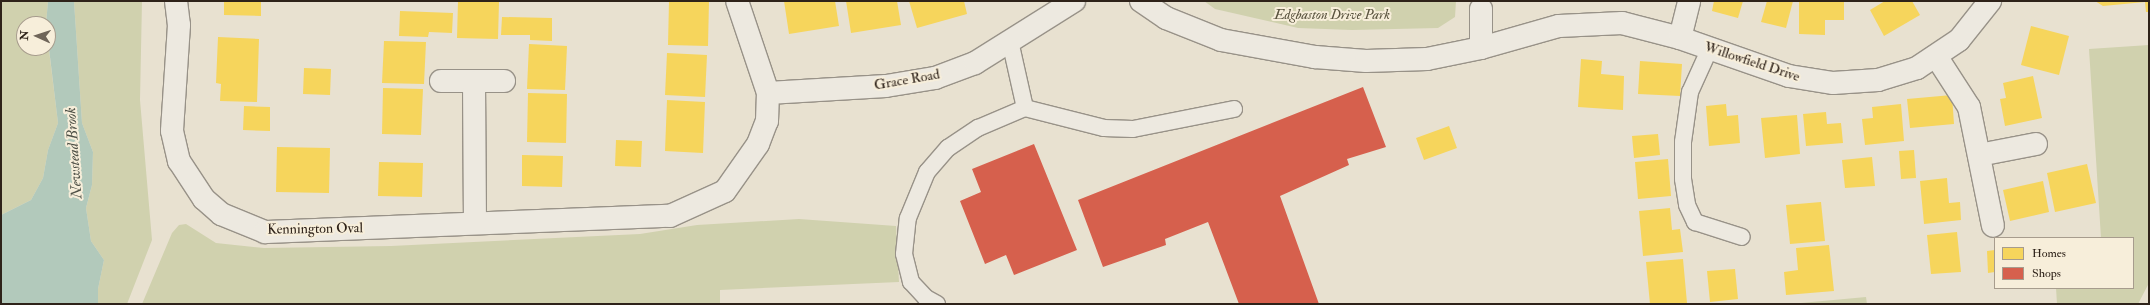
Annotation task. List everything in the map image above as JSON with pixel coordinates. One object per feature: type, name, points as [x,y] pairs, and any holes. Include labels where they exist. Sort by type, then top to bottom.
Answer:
[{"type":"street","name":"Kennington Oval","points":[[176,1],[179,25],[172,131],[177,153],[194,186],[221,214],[265,232],[670,216],[725,191],[758,144],[768,121],[768,93],[737,1]]},
{"type":"street","name":"Grace Road","points":[[768,93],[886,86],[935,78],[975,63],[1074,1]]},
{"type":"street","name":"Willowfield Drive","points":[[1141,1],[1166,18],[1221,40],[1315,57],[1366,61],[1427,59],[1481,48],[1549,29],[1622,23],[1680,38],[1789,76],[1833,84],[1878,80],[1917,68],[1960,40],[1990,1]]},
{"type":"street","points":[[1680,38],[1689,1]]},
{"type":"street","points":[[1480,9],[1481,48]]},
{"type":"street","points":[[1936,56],[1969,107],[1994,226]]},
{"type":"street","points":[[441,81],[504,81]]},
{"type":"street","points":[[474,82],[474,223]]},
{"type":"street","points":[[1979,155],[2036,144]]},
{"type":"lane","points":[[1010,41],[1025,108]]},
{"type":"lane","points":[[1710,48],[1690,92],[1683,142],[1686,198],[1695,222],[1742,237]]},
{"type":"lane","points":[[937,304],[926,298],[911,282],[904,254],[908,218],[927,172],[948,148],[978,128],[1025,108],[1104,128],[1133,129],[1234,108]]},
{"type":"green space","points":[[1,1],[48,1],[47,16],[16,16],[16,56],[50,56],[58,123],[48,150],[43,178],[31,200],[1,215]]},
{"type":"green space","points":[[74,1],[142,1],[140,100],[152,240],[127,304],[98,304],[98,289],[104,260],[91,241],[86,208],[92,185],[93,152],[82,123]]},
{"type":"green space","name":"Edgbaston Drive Park","points":[[1204,1],[1456,1],[1455,17],[1438,28],[1352,30],[1298,28],[1215,9]]},
{"type":"green space","points":[[2149,45],[2149,283],[2138,304],[2057,304],[2056,289],[2134,289],[2134,237],[2101,237],[2089,49]]},
{"type":"green space","points":[[799,219],[896,226],[899,282],[720,290],[720,304],[142,304],[172,233],[179,225],[186,224],[216,243],[264,248],[391,246],[640,234],[697,225]]},
{"type":"green space","points":[[1866,297],[1867,304],[1790,304]]},
{"type":"water","name":"Newstead Brook","points":[[48,1],[74,1],[82,123],[93,152],[92,185],[86,208],[91,241],[104,260],[98,289],[98,304],[1,304],[1,215],[31,200],[43,178],[48,150],[58,123],[50,56],[56,56],[56,16],[47,16]]},
{"type":"building: Homes","points":[[224,1],[261,1],[261,16],[224,15]]},
{"type":"building: Homes","points":[[458,1],[499,2],[498,39],[457,38]]},
{"type":"building: Homes","points":[[669,1],[709,1],[708,46],[668,45]]},
{"type":"building: Homes","points":[[784,1],[835,1],[839,26],[789,34]]},
{"type":"building: Homes","points":[[846,1],[897,1],[901,25],[851,33]]},
{"type":"building: Homes","points":[[909,1],[964,1],[967,14],[917,28]]},
{"type":"building: Homes","points":[[1714,1],[1743,1],[1738,18],[1712,11]]},
{"type":"building: Homes","points":[[1767,1],[1793,1],[1786,28],[1761,22]]},
{"type":"building: Homes","points":[[1799,1],[1844,1],[1844,20],[1825,20],[1825,35],[1799,34]]},
{"type":"building: Homes","points":[[1885,1],[1912,1],[1920,15],[1884,36],[1870,10]]},
{"type":"building: Homes","points":[[2095,1],[2149,1],[2149,12],[2146,12],[2145,2],[2103,6]]},
{"type":"building: Homes","points":[[400,11],[453,13],[452,33],[429,32],[428,37],[399,36]]},
{"type":"building: Homes","points":[[502,17],[552,18],[552,41],[530,40],[530,35],[501,35]]},
{"type":"building: Homes","points":[[2031,26],[2069,36],[2059,75],[2021,65]]},
{"type":"building: Homes","points":[[218,37],[259,39],[257,102],[220,101],[221,84],[216,83]]},
{"type":"building: Homes","points":[[384,41],[426,42],[424,84],[382,83]]},
{"type":"building: Homes","points":[[529,44],[567,46],[565,90],[527,89]]},
{"type":"building: Homes","points":[[667,53],[707,55],[705,97],[665,95]]},
{"type":"building: Homes","points":[[1581,59],[1602,61],[1601,74],[1624,76],[1623,110],[1578,107]]},
{"type":"building: Homes","points":[[1640,61],[1682,64],[1680,96],[1638,94]]},
{"type":"building: Homes","points":[[304,68],[331,69],[330,95],[303,94]]},
{"type":"building: Homes","points":[[2033,76],[2042,118],[2005,126],[2000,99],[2006,98],[2003,83]]},
{"type":"building: Homes","points":[[383,88],[423,89],[421,135],[382,134]]},
{"type":"building: Homes","points":[[528,93],[567,94],[566,143],[527,142]]},
{"type":"building: Homes","points":[[1952,95],[1954,124],[1910,128],[1907,99]]},
{"type":"building: Homes","points":[[667,100],[705,102],[703,153],[665,151]]},
{"type":"building: Homes","points":[[1726,104],[1727,116],[1738,115],[1740,143],[1709,146],[1706,106]]},
{"type":"building: Homes","points":[[1901,104],[1904,141],[1865,145],[1862,119],[1873,118],[1872,107]]},
{"type":"building: Homes","points":[[244,106],[270,107],[270,131],[243,130]]},
{"type":"building: Homes","points":[[1826,112],[1827,124],[1841,123],[1843,143],[1806,146],[1803,114]]},
{"type":"building: Homes","points":[[1797,115],[1800,154],[1765,158],[1761,118]]},
{"type":"building: Homes","points":[[1449,126],[1457,148],[1424,160],[1416,138]]},
{"type":"building: Homes","points":[[1658,134],[1660,155],[1634,158],[1632,136]]},
{"type":"building: Homes","points":[[616,140],[642,141],[641,167],[615,166]]},
{"type":"building: Homes","points":[[277,147],[330,148],[329,193],[276,192]]},
{"type":"building: Homes","points":[[1914,150],[1916,178],[1901,179],[1899,151]]},
{"type":"building: Homes","points":[[522,155],[563,156],[562,187],[522,186]]},
{"type":"building: Homes","points":[[1872,157],[1875,186],[1845,188],[1842,160]]},
{"type":"building: Homes","points":[[1668,159],[1671,196],[1638,199],[1635,162]]},
{"type":"building: Homes","points":[[379,162],[423,163],[422,197],[378,196]]},
{"type":"building: Homes","points":[[2087,164],[2096,203],[2055,212],[2047,173]]},
{"type":"building: Homes","points":[[1947,178],[1949,203],[1960,202],[1961,220],[1924,224],[1920,181]]},
{"type":"building: Homes","points":[[2043,181],[2049,212],[2010,221],[2003,190]]},
{"type":"building: Homes","points":[[1821,202],[1825,241],[1790,244],[1786,205]]},
{"type":"building: Homes","points":[[1670,208],[1672,230],[1680,229],[1683,252],[1643,256],[1639,211]]},
{"type":"building: Homes","points":[[1957,232],[1961,272],[1931,274],[1927,235]]},
{"type":"building: Homes","points":[[1829,245],[1834,291],[1786,295],[1784,272],[1798,270],[1796,248]]},
{"type":"building: Homes","points":[[1994,250],[1994,272],[1988,273],[1987,251]]},
{"type":"building: Homes","points":[[1683,259],[1687,303],[1650,304],[1646,262]]},
{"type":"building: Homes","points":[[1735,269],[1738,299],[1710,302],[1707,271]]},
{"type":"building: Shops","points":[[1363,87],[1386,147],[1347,159],[1349,165],[1280,196],[1319,304],[1239,304],[1208,222],[1165,239],[1166,245],[1103,267],[1078,200]]},
{"type":"building: Shops","points":[[1034,144],[1077,250],[1014,275],[1006,255],[985,264],[960,201],[981,192],[972,169]]}]
